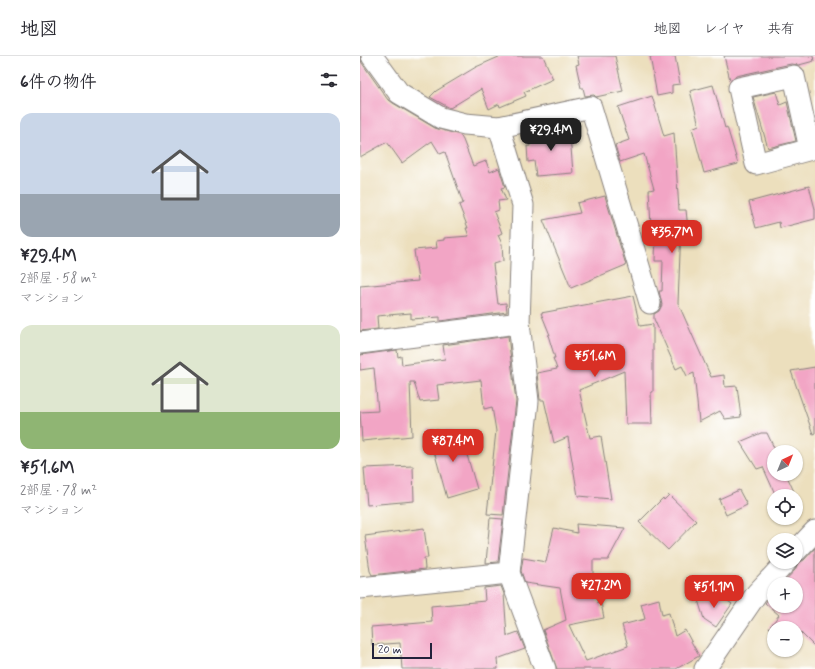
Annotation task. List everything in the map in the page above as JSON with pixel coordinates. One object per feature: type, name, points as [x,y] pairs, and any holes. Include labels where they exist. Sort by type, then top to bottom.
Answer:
[{"type":"street","points":[[372,56],[399,93],[441,118],[465,124],[499,127],[591,107],[650,303]]},
{"type":"street","points":[[794,76],[812,148],[756,164],[739,88],[794,76]]},
{"type":"street","points":[[499,127],[523,205],[519,323],[528,401],[509,573],[545,669]]},
{"type":"street","points":[[360,343],[519,323]]},
{"type":"street","points":[[803,544],[815,531]]},
{"type":"street","points":[[705,669],[757,593],[779,569]]},
{"type":"street","points":[[360,588],[509,573]]},
{"type":"building","points":[[360,56],[362,63],[388,100],[435,128],[460,135],[473,166],[486,161],[490,172],[499,168],[505,187],[501,188],[506,200],[498,201],[499,210],[494,212],[502,233],[498,235],[502,244],[503,261],[493,264],[498,304],[506,303],[507,312],[440,321],[440,317],[411,319],[411,313],[377,316],[378,329],[360,331],[360,286],[418,281],[414,250],[437,248],[436,241],[444,240],[444,238],[469,236],[466,228],[468,228],[459,205],[463,203],[445,152],[440,154],[432,141],[402,163],[387,142],[360,157]]},
{"type":"building","points":[[501,56],[543,56],[553,79],[524,92],[526,96],[500,107],[499,104],[489,109],[481,89],[450,108],[430,97],[436,91],[476,67]]},
{"type":"building","points":[[577,56],[615,56],[623,91],[596,97],[594,95],[585,96],[583,88],[581,88],[576,65],[579,64]]},
{"type":"building","points":[[650,56],[675,56],[680,84],[672,85],[672,93],[657,96]]},
{"type":"building","points":[[724,56],[813,56],[814,61],[799,65],[791,64],[736,76],[730,80]]},
{"type":"building","points":[[713,85],[725,128],[727,127],[738,164],[704,173],[692,128],[699,125],[690,91]]},
{"type":"building","points":[[776,92],[780,105],[787,102],[796,141],[768,148],[753,97]]},
{"type":"building","points":[[652,96],[664,136],[674,133],[679,210],[686,210],[688,229],[681,229],[678,303],[711,377],[724,375],[725,387],[737,386],[741,417],[725,419],[720,411],[699,422],[694,373],[687,376],[682,366],[676,369],[654,319],[654,314],[659,311],[662,305],[659,291],[662,291],[663,261],[655,261],[656,225],[651,226],[649,190],[654,189],[644,154],[620,162],[615,145],[629,140],[618,107]]},
{"type":"building","points":[[565,126],[566,136],[570,135],[573,173],[536,176],[534,161],[528,162],[527,146],[530,146],[529,133]]},
{"type":"building","points":[[809,186],[815,209],[815,219],[780,228],[779,222],[756,228],[749,202]]},
{"type":"building","points":[[605,196],[626,265],[571,288],[543,220],[580,213],[577,203]]},
{"type":"building","points":[[633,296],[640,326],[653,324],[653,392],[651,392],[652,424],[626,424],[624,371],[579,390],[590,438],[601,436],[611,499],[578,496],[568,437],[554,443],[544,400],[540,400],[537,373],[557,369],[548,335],[550,335],[541,313]]},
{"type":"building","points":[[508,336],[516,401],[503,515],[487,514],[496,431],[492,407],[484,409],[481,380],[437,385],[439,400],[420,402],[414,382],[410,382],[412,436],[362,441],[360,412],[378,411],[374,368],[360,370],[360,355],[397,350],[398,357],[401,356],[402,365],[445,359],[443,345]]},
{"type":"building","points":[[815,367],[815,433],[813,434],[791,371]]},
{"type":"building","points":[[428,429],[453,432],[455,440],[462,438],[477,489],[447,498]]},
{"type":"building","points":[[761,433],[767,433],[773,445],[767,445],[767,476],[763,467],[757,469],[740,442]]},
{"type":"building","points":[[413,466],[414,501],[367,505],[364,468]]},
{"type":"building","points":[[769,481],[789,481],[793,489],[773,489]]},
{"type":"building","points":[[739,490],[747,505],[726,515],[719,499]]},
{"type":"building","points":[[669,495],[696,521],[668,550],[639,522],[663,498],[664,500]]},
{"type":"building","points":[[490,518],[503,519],[498,562],[486,563]]},
{"type":"building","points":[[576,524],[625,528],[608,560],[593,560],[593,578],[598,603],[601,603],[604,618],[569,625],[586,661],[628,646],[622,625],[645,619],[641,604],[659,599],[662,615],[669,613],[675,636],[685,630],[699,656],[676,669],[557,669],[543,630],[566,620],[560,588],[525,583],[521,571],[523,558],[546,562],[554,528],[577,533]]},
{"type":"building","points":[[424,528],[428,558],[424,558],[425,569],[372,575],[370,571],[365,536]]},
{"type":"building","points":[[815,548],[815,647],[803,635],[803,621],[774,621],[779,615],[777,613],[803,613],[803,577],[788,577],[795,569],[803,569],[804,560]]},
{"type":"building","points":[[501,586],[504,594],[507,636],[518,632],[525,649],[497,659],[498,669],[402,669],[400,643],[372,645],[371,627],[432,622],[431,606],[485,601],[484,588]]},
{"type":"building","points":[[720,595],[732,604],[716,627],[704,619],[698,600]]}]
